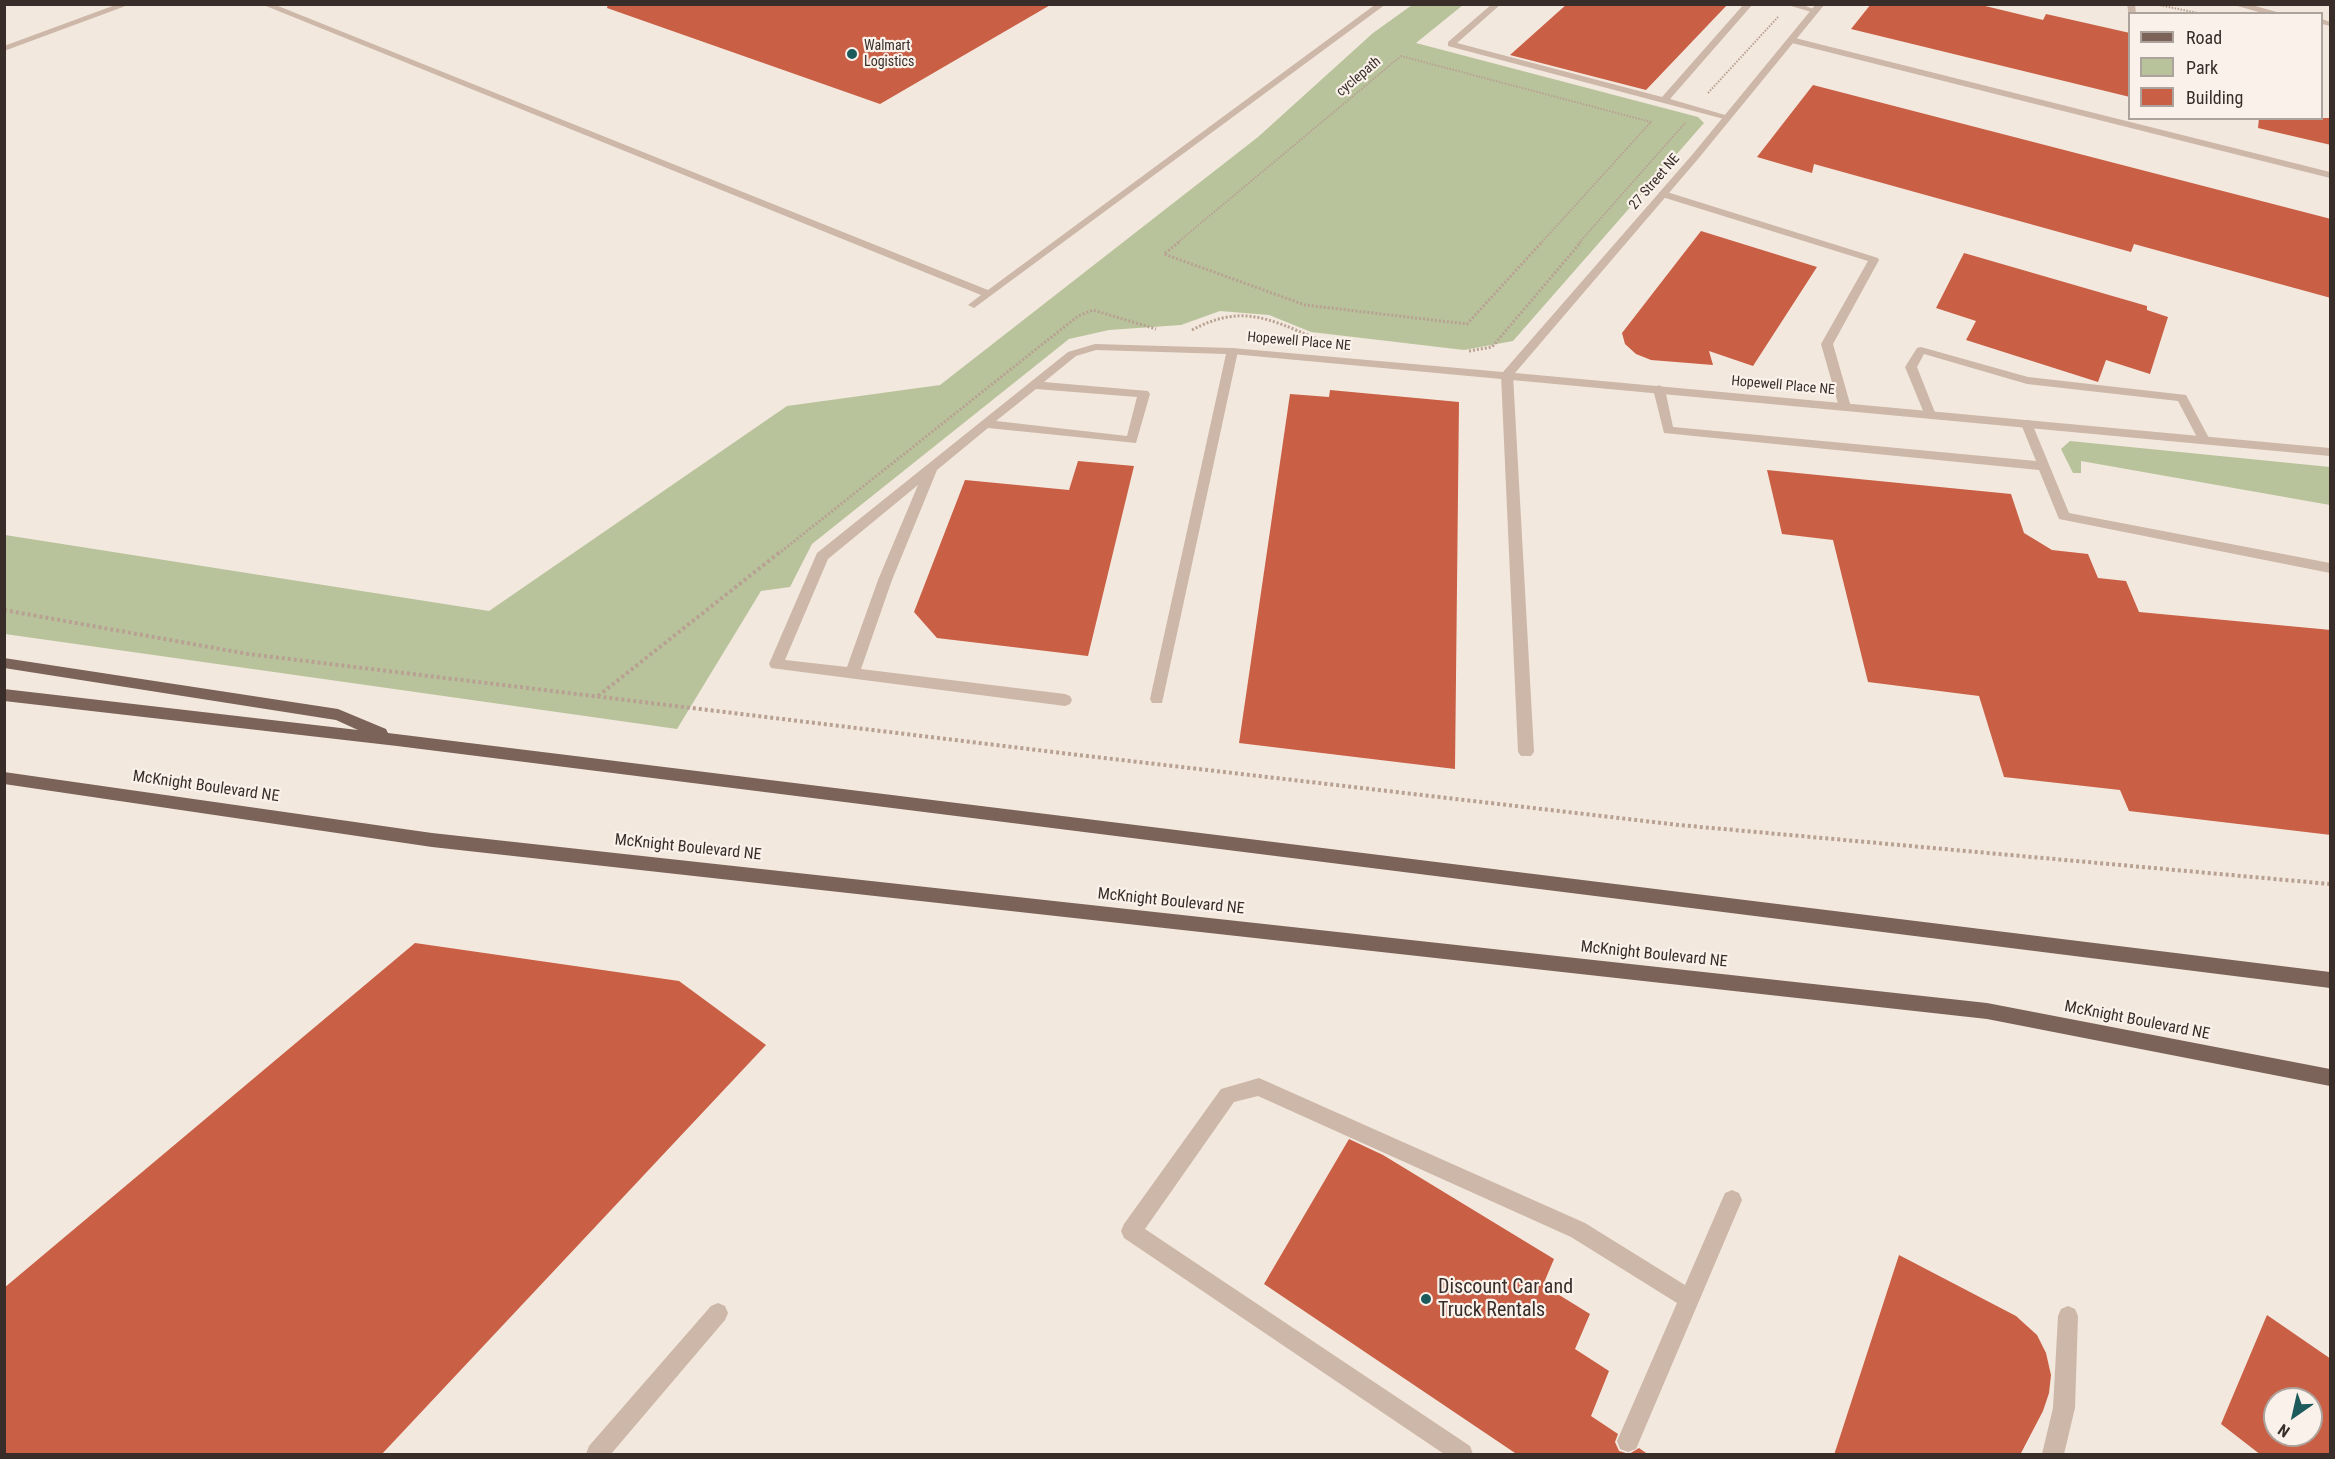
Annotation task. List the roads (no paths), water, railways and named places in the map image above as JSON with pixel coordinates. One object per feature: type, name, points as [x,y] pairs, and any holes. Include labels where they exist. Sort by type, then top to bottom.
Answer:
[{"type":"main road","points":[[4,663],[338,715],[398,740]]},
{"type":"main road","points":[[4,695],[398,740],[2331,980]]},
{"type":"main road","name":"McKnight Boulevard NE","points":[[4,778],[432,840],[1987,1011],[2331,1078]]},
{"type":"street","points":[[4,49],[128,4]]},
{"type":"street","points":[[265,4],[989,294]]},
{"type":"street","points":[[974,305],[1382,4]]},
{"type":"street","points":[[1497,4],[1451,44],[1727,117]]},
{"type":"street","points":[[1664,100],[1749,4]]},
{"type":"street","points":[[2234,4],[2273,12]]},
{"type":"street","points":[[1788,5],[1818,8]]},
{"type":"street","name":"27 Street NE","points":[[1507,375],[1663,194],[1818,8]]},
{"type":"street","points":[[1791,40],[2331,175]]},
{"type":"street","points":[[1663,194],[1874,260],[1827,344],[1845,407]]},
{"type":"street","name":"Hopewell Place NE","points":[[852,673],[776,664],[822,556],[1072,354],[1095,347],[1232,351],[2331,452]]},
{"type":"street","points":[[1930,415],[1911,367],[1921,350],[2027,380],[2182,398],[2204,441]]},
{"type":"street","points":[[1157,699],[1232,351]]},
{"type":"street","points":[[1507,375],[1526,752]]},
{"type":"street","points":[[986,424],[1132,440],[1144,394],[1034,385]]},
{"type":"street","points":[[1659,389],[1668,430],[2044,466]]},
{"type":"street","points":[[2027,424],[2064,516],[2331,568]]},
{"type":"street","points":[[931,468],[885,580],[852,673],[1065,700]]},
{"type":"street","points":[[1462,1455],[1131,1231],[1228,1095],[1259,1087],[1578,1230],[1689,1299]]},
{"type":"street","points":[[1628,1441],[1732,1200]]},
{"type":"street","points":[[597,1455],[718,1313]]},
{"type":"street","points":[[2053,1455],[2064,1408],[2068,1317]]},
{"type":"place","name":"Walmart Logistics","points":[[852,54]]},
{"type":"place","name":"Discount Car and Truck Rentals","points":[[1426,1299]]}]
